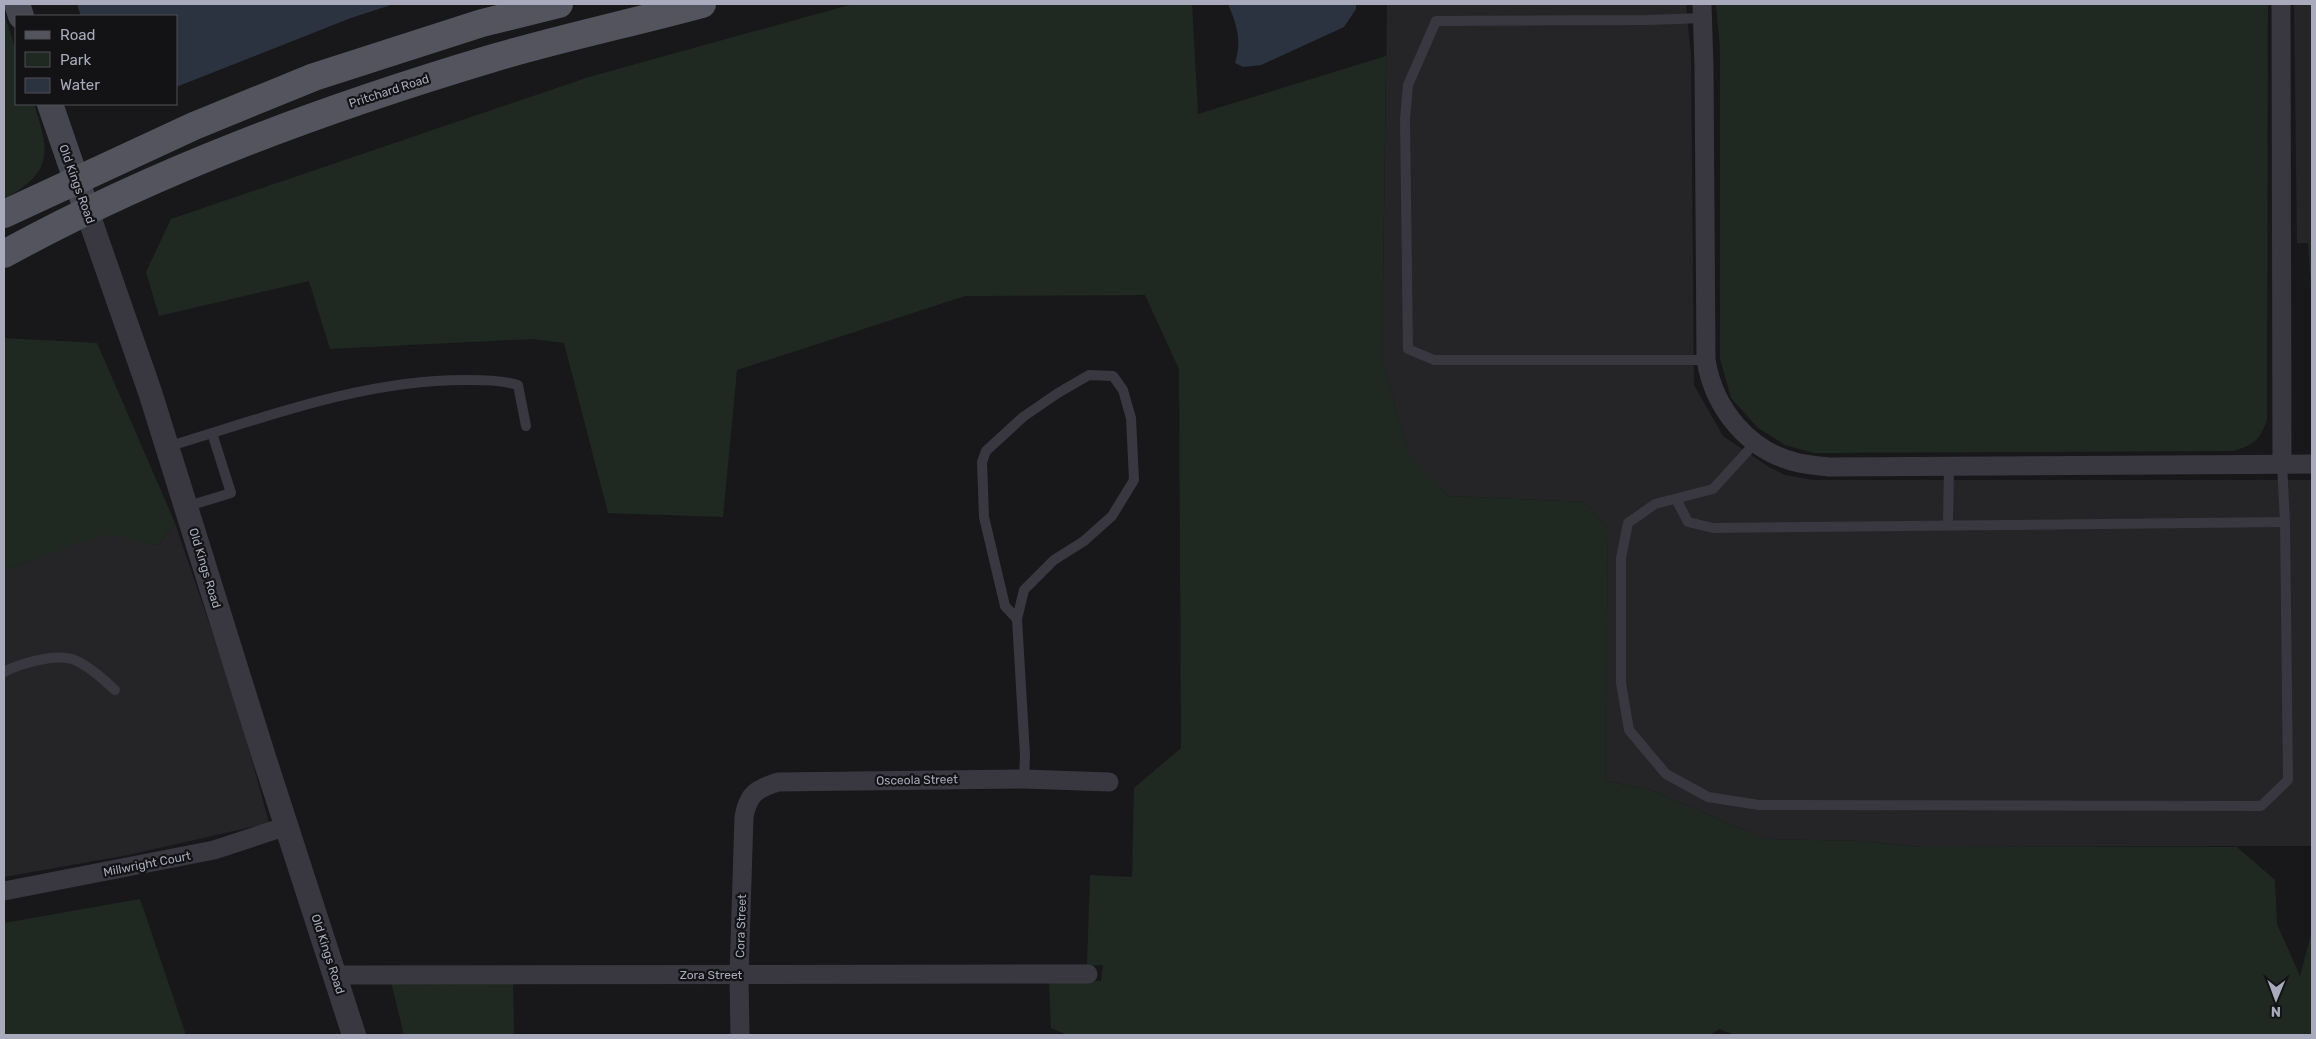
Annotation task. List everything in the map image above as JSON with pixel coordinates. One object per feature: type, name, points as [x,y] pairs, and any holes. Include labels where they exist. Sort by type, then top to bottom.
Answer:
[{"type":"main road","points":[[4,214],[194,126],[314,77],[482,24],[559,4]]},
{"type":"main road","name":"Pritchard Road","points":[[4,254],[87,211],[211,156],[326,112],[491,58],[702,4]]},
{"type":"main road","name":"Old Kings Road","points":[[50,105],[87,211]]},
{"type":"street","points":[[2281,4],[2282,464]]},
{"type":"street","points":[[1703,11],[1706,360],[1709,378],[1719,403],[1734,424],[1755,443],[1774,454],[1799,463],[1830,467],[2312,464]]},
{"type":"street","name":"Old Kings Road","points":[[87,211],[167,447],[354,1035]]},
{"type":"street","name":"Osceola Street","points":[[744,817],[750,796],[763,787],[778,782],[1024,779],[1110,782]]},
{"type":"street","name":"Cora Street","points":[[740,1035],[744,817]]},
{"type":"street","name":"Millwright Court","points":[[4,891],[214,850],[287,826]]},
{"type":"street","name":"Zora Street","points":[[334,974],[1088,974]]},
{"type":"lane","points":[[1703,11],[1648,20],[1436,21],[1408,86],[1405,119],[1408,349],[1434,360],[1706,360]]},
{"type":"lane","points":[[1017,619],[1005,606],[984,517],[982,462],[986,451],[1023,417],[1058,393],[1089,375],[1114,376],[1124,390],[1132,418],[1134,480],[1112,516],[1084,541],[1054,560],[1024,590],[1017,619],[1024,779]]},
{"type":"lane","points":[[167,447],[305,404],[414,383],[457,380],[501,381],[518,385],[526,426]]},
{"type":"lane","points":[[186,506],[231,492],[212,433]]},
{"type":"lane","points":[[1755,443],[1713,489],[1655,504],[1628,523],[1621,558],[1621,683],[1630,730],[1666,774],[1708,797],[1759,805],[2261,806],[2288,780],[2285,522],[2282,464]]},
{"type":"lane","points":[[1948,466],[1948,526]]},
{"type":"lane","points":[[1676,498],[1688,522],[1713,528],[2285,522]]},
{"type":"lane","points":[[4,672],[35,660],[55,658],[75,660],[115,690]]},
{"type":"shaded area","points":[[1387,4],[1686,4],[1691,56],[1694,385],[1723,436],[1769,467],[1785,475],[1813,480],[2312,480],[2312,846],[1920,847],[1859,841],[1765,839],[1651,790],[1605,781],[1608,527],[1584,502],[1448,496],[1409,455],[1382,361]]},
{"type":"shaded area","points":[[2294,4],[2312,4],[2312,243],[2297,243]]},
{"type":"shaded area","points":[[175,523],[237,705],[269,823],[128,855],[4,877],[4,570],[105,533],[158,545]]},
{"type":"green space","points":[[853,4],[1192,4],[1198,114],[1386,56],[1382,361],[1409,454],[1448,496],[1584,502],[1608,527],[1605,781],[1651,790],[1765,839],[1859,841],[1920,847],[2237,847],[2275,880],[2277,924],[2300,976],[2312,931],[2312,1035],[1735,1035],[1719,1029],[1710,1035],[1067,1035],[1051,1028],[1049,981],[1101,981],[1103,965],[1087,966],[1090,875],[1132,877],[1134,788],[1181,748],[1179,369],[1145,295],[965,296],[737,370],[723,517],[608,513],[564,343],[532,339],[330,349],[309,281],[159,316],[146,272],[171,219],[589,77]]},
{"type":"green space","points":[[1716,4],[2268,4],[2267,420],[2259,437],[2251,444],[2233,451],[1814,453],[1785,445],[1758,428],[1731,398],[1720,359],[1720,48]]},
{"type":"green space","points":[[4,13],[15,48],[15,105],[34,105],[43,136],[44,148],[43,160],[32,180],[4,199]]},
{"type":"green space","points":[[2308,243],[2312,243],[2312,304]]},
{"type":"green space","points":[[4,338],[97,343],[175,523],[158,545],[105,534],[4,570]]},
{"type":"green space","points":[[140,899],[186,1035],[4,1035],[4,923]]},
{"type":"green space","points":[[391,982],[513,982],[514,1035],[404,1035]]},
{"type":"water","points":[[77,4],[394,4],[351,18],[178,86],[178,15],[81,15]]},
{"type":"water","points":[[1228,4],[1356,4],[1356,9],[1344,27],[1261,65],[1243,67],[1235,63],[1238,33]]}]
